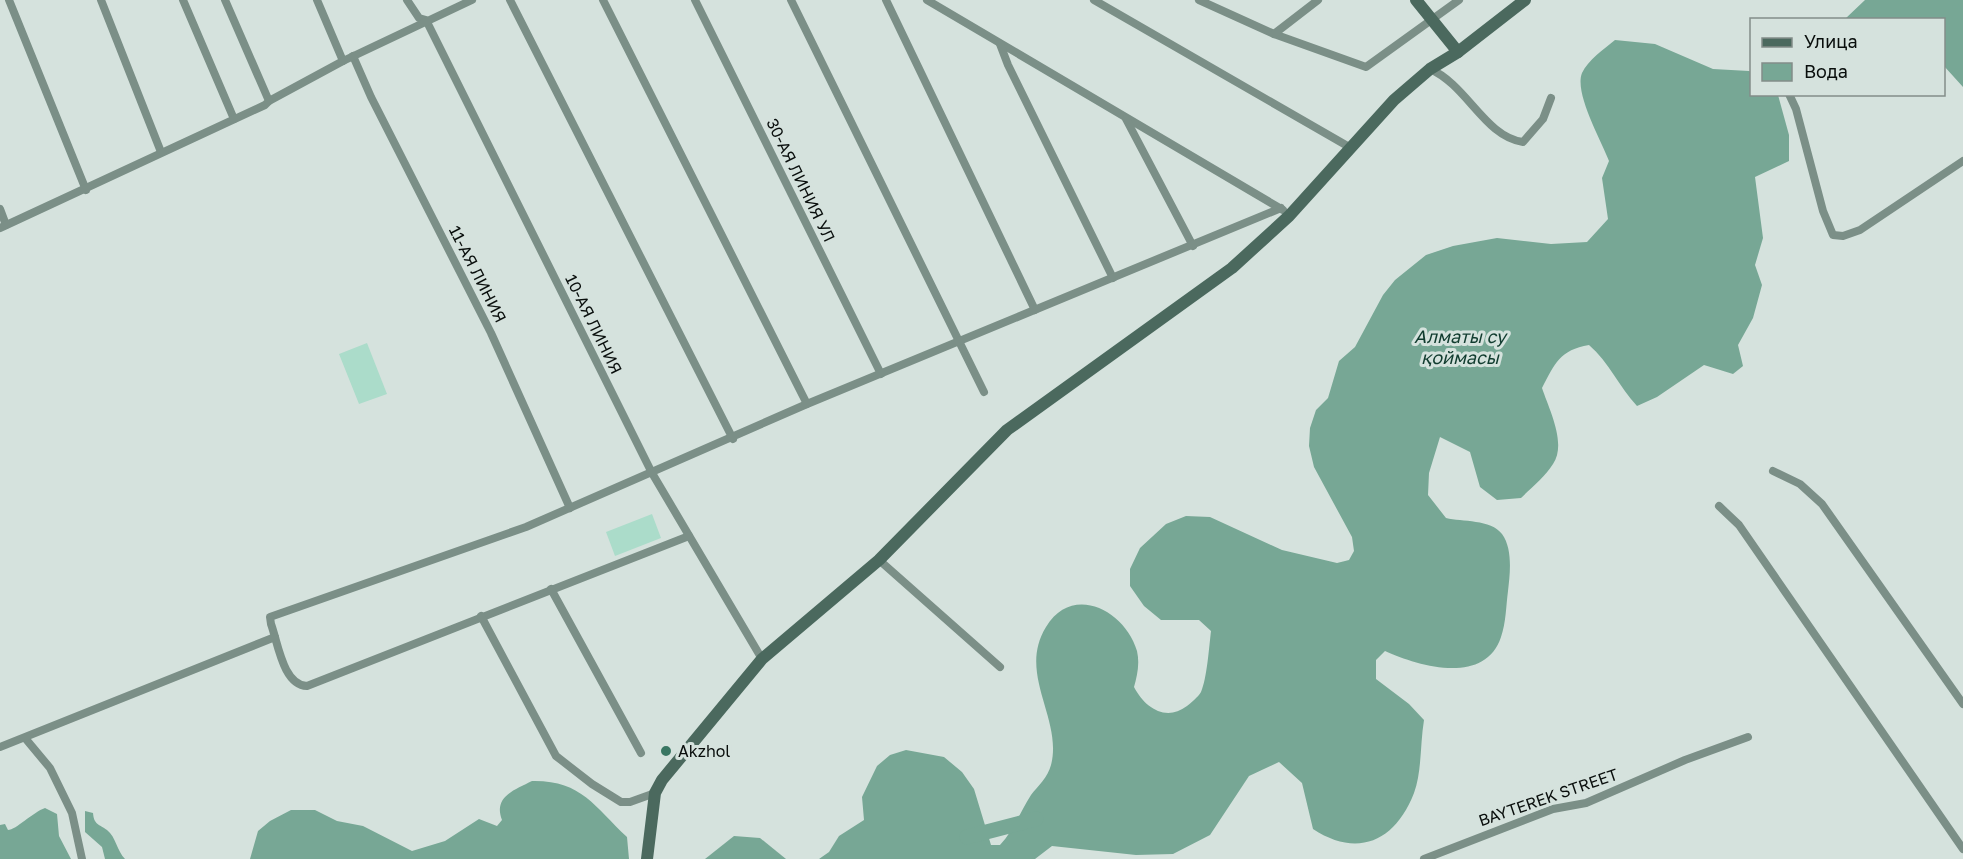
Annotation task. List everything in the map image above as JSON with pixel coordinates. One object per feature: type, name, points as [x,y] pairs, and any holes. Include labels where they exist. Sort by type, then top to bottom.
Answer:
[{"type":"street","points":[[9,0],[86,190]]},
{"type":"street","points":[[101,0],[161,152]]},
{"type":"street","points":[[183,0],[234,119]]},
{"type":"street","points":[[225,0],[268,101]]},
{"type":"street","points":[[317,0],[343,61]]},
{"type":"street","name":"10-АЯ ЛИНИЯ","points":[[407,0],[419,18],[426,20],[652,473],[762,659]]},
{"type":"street","points":[[0,209],[3,226],[86,190],[161,152],[261,108],[268,101],[343,61],[472,0]]},
{"type":"street","points":[[510,0],[733,439]]},
{"type":"street","points":[[603,0],[807,404]]},
{"type":"street","name":"30-АЯ ЛИНИЯ УЛ","points":[[695,0],[881,374]]},
{"type":"street","points":[[791,0],[984,392]]},
{"type":"street","points":[[886,0],[1035,310]]},
{"type":"street","points":[[927,0],[1285,212]]},
{"type":"street","points":[[1094,0],[1351,148]]},
{"type":"street","points":[[1199,0],[1274,34],[1366,67],[1432,22],[1459,0]]},
{"type":"street","points":[[1274,34],[1318,0]]},
{"type":"street","points":[[1416,0],[1458,52]]},
{"type":"street","points":[[646,859],[655,793],[674,763],[762,659],[879,560],[1007,430],[1232,268],[1351,148],[1394,100],[1430,69],[1458,52],[1525,0]]},
{"type":"street","points":[[1000,44],[1113,278]]},
{"type":"street","name":"11-АЯ ЛИНИЯ","points":[[353,56],[371,97],[491,333],[570,508]]},
{"type":"street","points":[[1430,69],[1442,74],[1459,89],[1497,131],[1510,140],[1523,142],[1543,119],[1551,98]]},
{"type":"street","points":[[1790,96],[1796,109],[1823,211],[1833,235],[1843,236],[1860,230],[1963,161]]},
{"type":"street","points":[[1126,118],[1193,246]]},
{"type":"street","points":[[688,536],[307,686],[299,685],[290,679],[270,617],[526,527],[733,439],[807,404],[960,343],[1113,278],[1285,212]]},
{"type":"street","points":[[1773,471],[1800,484],[1822,504],[1963,704]]},
{"type":"street","points":[[1719,506],[1739,525],[1963,849]]},
{"type":"street","points":[[879,560],[1000,667]]},
{"type":"street","points":[[551,590],[641,753]]},
{"type":"street","points":[[481,616],[556,756],[621,802],[630,802],[655,793]]},
{"type":"street","points":[[0,747],[275,637]]},
{"type":"street","name":"BAYTEREK STREET","points":[[1424,859],[1553,809],[1586,803],[1684,760],[1748,737]]},
{"type":"street","points":[[25,738],[50,768],[72,813],[82,859]]},
{"type":"shaded area","points":[[367,343],[387,394],[359,404],[339,354]]},
{"type":"shaded area","points":[[652,514],[661,538],[615,556],[606,532]]},
{"type":"water","points":[[1865,0],[1963,0],[1963,87],[1945,67],[1945,18],[1846,18]]},
{"type":"water","name":"Алматы су қоймасы","points":[[1615,40],[1655,44],[1713,69],[1749,71],[1750,96],[1778,96],[1789,135],[1789,161],[1755,177],[1763,238],[1755,265],[1762,285],[1753,318],[1738,345],[1743,366],[1733,374],[1704,365],[1657,397],[1637,406],[1589,345],[1571,350],[1559,359],[1542,388],[1558,437],[1557,456],[1546,473],[1521,498],[1497,500],[1480,487],[1470,452],[1440,437],[1429,473],[1428,495],[1446,518],[1484,523],[1502,534],[1508,547],[1510,562],[1506,614],[1501,637],[1493,652],[1481,662],[1466,667],[1449,668],[1415,662],[1385,651],[1376,660],[1376,679],[1409,704],[1424,720],[1417,785],[1406,810],[1396,823],[1385,834],[1373,840],[1359,843],[1329,838],[1313,829],[1302,783],[1279,762],[1249,776],[1210,835],[1173,854],[1136,855],[1052,846],[1035,859],[819,859],[829,852],[839,836],[864,820],[862,797],[877,766],[890,755],[906,750],[944,757],[962,772],[974,789],[991,845],[1000,845],[1050,769],[1053,748],[1038,679],[1036,662],[1038,645],[1046,627],[1057,614],[1070,606],[1083,604],[1097,607],[1110,614],[1131,636],[1138,656],[1134,687],[1150,706],[1164,713],[1171,713],[1179,711],[1194,700],[1201,692],[1205,679],[1211,631],[1199,620],[1161,620],[1144,606],[1130,586],[1130,569],[1140,548],[1166,524],[1186,516],[1210,517],[1282,550],[1337,563],[1349,560],[1354,551],[1352,537],[1314,467],[1309,446],[1310,428],[1316,410],[1328,398],[1339,361],[1355,347],[1383,295],[1395,280],[1426,255],[1453,246],[1497,238],[1551,244],[1587,242],[1608,219],[1602,178],[1609,161],[1585,104],[1581,82],[1582,73],[1597,55]]},
{"type":"water","points":[[532,781],[563,785],[586,797],[627,837],[629,859],[250,859],[258,831],[270,821],[291,810],[315,810],[337,821],[363,826],[412,851],[445,841],[479,819],[497,826],[502,820],[500,805],[503,800],[512,791]]},
{"type":"water","points":[[45,808],[57,814],[59,836],[71,859],[0,859],[0,825],[5,824],[8,830],[11,829]]},
{"type":"water","points":[[85,811],[93,813],[96,822],[110,833],[125,859],[105,859],[102,847],[85,832]]},
{"type":"water","points":[[734,836],[760,838],[786,859],[705,859]]},
{"type":"waterway","points":[[967,837],[1036,819]]},
{"type":"place","name":"Akzhol","points":[[666,751]]}]
